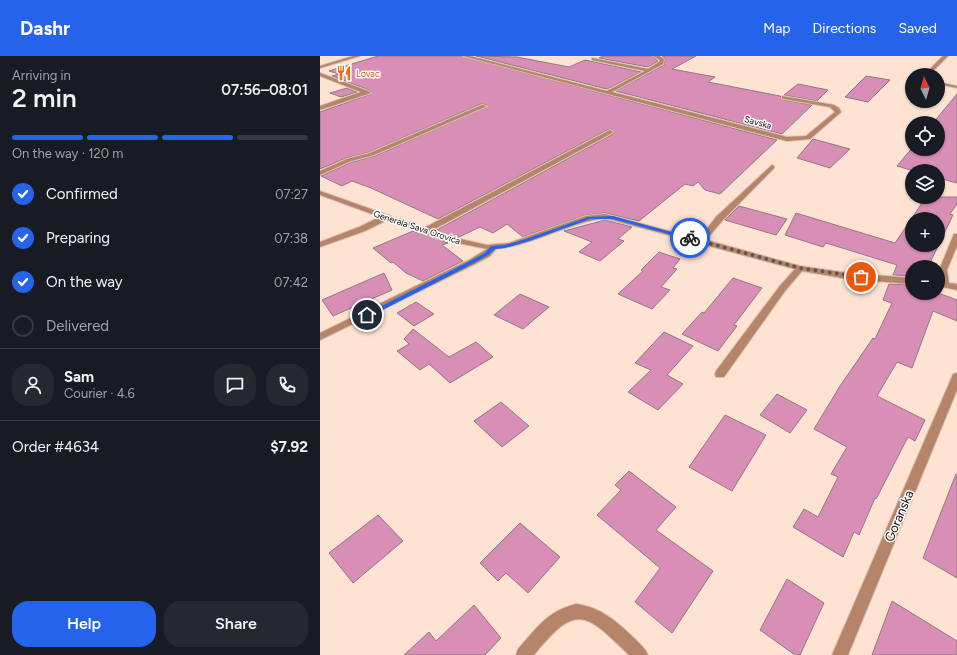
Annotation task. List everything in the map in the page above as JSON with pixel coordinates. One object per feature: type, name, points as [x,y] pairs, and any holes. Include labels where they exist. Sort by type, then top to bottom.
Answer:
[{"type":"street","points":[[320,67],[358,56]]},
{"type":"street","name":"Savska","points":[[465,56],[793,140],[808,138],[838,112],[837,109],[832,106],[784,97]]},
{"type":"street","points":[[609,92],[649,71],[662,61],[660,58],[654,56]]},
{"type":"street","points":[[933,68],[946,56]]},
{"type":"street","points":[[594,59],[649,71]]},
{"type":"street","points":[[320,74],[367,93],[320,108]]},
{"type":"street","points":[[945,84],[957,87]]},
{"type":"street","points":[[320,173],[349,160],[372,154],[484,106]]},
{"type":"street","points":[[424,231],[610,132]]},
{"type":"street","points":[[701,241],[719,219],[772,167]]},
{"type":"street","name":"Generala Sava Orovića","points":[[320,193],[424,231],[453,240],[493,247],[517,243],[597,216],[613,217],[800,268],[848,276],[905,281]]},
{"type":"street","points":[[320,245],[362,229],[385,218]]},
{"type":"street","points":[[945,265],[957,236]]},
{"type":"street","points":[[320,337],[472,262],[487,254],[493,247]]},
{"type":"street","points":[[720,374],[782,289],[800,268]]},
{"type":"street","points":[[945,285],[957,287]]},
{"type":"street","name":"Goranska","points":[[840,655],[957,378]]},
{"type":"street","points":[[524,655],[550,625],[560,617],[568,613],[578,611],[588,612],[598,617],[640,655]]},
{"type":"building","points":[[378,56],[462,56],[777,140],[720,194],[705,190],[698,182],[693,186],[685,184],[639,221],[605,213],[586,215],[523,237],[507,224],[493,233],[480,227],[459,237],[435,231],[613,134],[614,132],[609,129],[438,219],[371,188],[352,181],[342,186],[321,176],[352,162],[375,156],[488,106],[481,104],[370,152],[346,158],[320,169],[320,112],[372,93],[369,90],[332,76],[339,74],[329,71]]},
{"type":"building","points":[[476,56],[517,57],[569,67],[585,60],[641,72],[607,89]]},
{"type":"building","points":[[603,56],[652,56],[658,61],[648,67],[599,58]]},
{"type":"building","points":[[662,56],[696,56],[672,69],[715,77],[708,82],[780,96],[784,100],[812,105],[782,134],[616,91],[664,65],[665,58]]},
{"type":"building","points":[[866,76],[890,80],[868,102],[845,97]]},
{"type":"building","points":[[798,84],[828,90],[817,101],[784,95]]},
{"type":"building","points":[[347,88],[357,92],[341,97],[330,93]]},
{"type":"building","points":[[957,94],[957,183],[945,180],[945,164],[905,164],[905,168],[897,166],[905,156],[945,156],[945,116],[939,116]]},
{"type":"building","points":[[813,139],[850,149],[830,168],[797,158]]},
{"type":"building","points":[[945,197],[957,197],[957,204],[950,214],[953,215],[945,232],[945,212],[916,212],[921,204],[945,204]]},
{"type":"building","points":[[739,206],[787,219],[776,235],[725,220]]},
{"type":"building","points":[[796,213],[895,243],[905,228],[905,252],[935,252],[931,260],[905,260],[905,276],[893,275],[897,265],[826,243],[823,247],[785,235]]},
{"type":"building","points":[[605,220],[632,227],[618,239],[624,241],[600,261],[579,252],[592,242],[564,231]]},
{"type":"building","points":[[413,231],[448,243],[442,245],[463,261],[423,281],[406,273],[373,248]]},
{"type":"building","points":[[659,252],[680,259],[673,268],[677,269],[661,287],[670,290],[652,309],[618,294],[643,271],[641,270]]},
{"type":"building","points":[[384,273],[392,290],[333,316],[322,300]]},
{"type":"building","points":[[733,278],[762,288],[734,325],[737,326],[718,351],[682,334],[702,312],[704,313]]},
{"type":"building","points":[[889,284],[905,285],[905,300],[945,300],[945,296],[957,300],[957,321],[933,311],[912,368],[897,362],[877,396],[925,420],[915,441],[908,437],[876,499],[875,498],[859,535],[854,532],[843,557],[793,527],[804,509],[818,517],[838,477],[831,474],[847,447],[814,429],[840,386],[873,338],[875,339],[892,303],[883,300]]},
{"type":"building","points":[[520,294],[549,307],[523,329],[494,315]]},
{"type":"building","points":[[416,302],[434,314],[414,326],[397,313]]},
{"type":"building","points":[[413,329],[449,357],[476,342],[493,357],[450,383],[429,364],[420,370],[397,351],[409,344],[404,339]]},
{"type":"building","points":[[664,332],[693,346],[667,375],[683,384],[658,410],[628,392],[651,370],[635,363]]},
{"type":"building","points":[[777,394],[807,410],[790,433],[760,415]]},
{"type":"building","points":[[501,402],[529,426],[502,447],[474,421]]},
{"type":"building","points":[[725,415],[766,435],[732,491],[689,467]]},
{"type":"building","points":[[629,471],[676,507],[656,530],[713,571],[672,633],[635,602],[660,568],[597,515],[621,490],[615,485]]},
{"type":"building","points":[[957,474],[957,578],[923,558]]},
{"type":"building","points":[[378,515],[403,541],[353,583],[329,553]]},
{"type":"building","points":[[520,523],[560,557],[528,593],[506,573],[498,581],[480,563]]},
{"type":"building","points":[[787,579],[824,603],[800,655],[795,655],[760,630]]},
{"type":"building","points":[[892,601],[957,641],[957,655],[872,655]]},
{"type":"building","points":[[474,605],[501,638],[485,655],[404,655],[429,632],[436,641]]},
{"type":"way so far","points":[[690,238],[800,268],[861,277]]},
{"type":"place","name":"Lovac","points":[[344,73]]},
{"type":"route","points":[[367,315],[487,254],[493,247],[505,246],[527,240],[597,216],[613,217],[690,238]]}]
